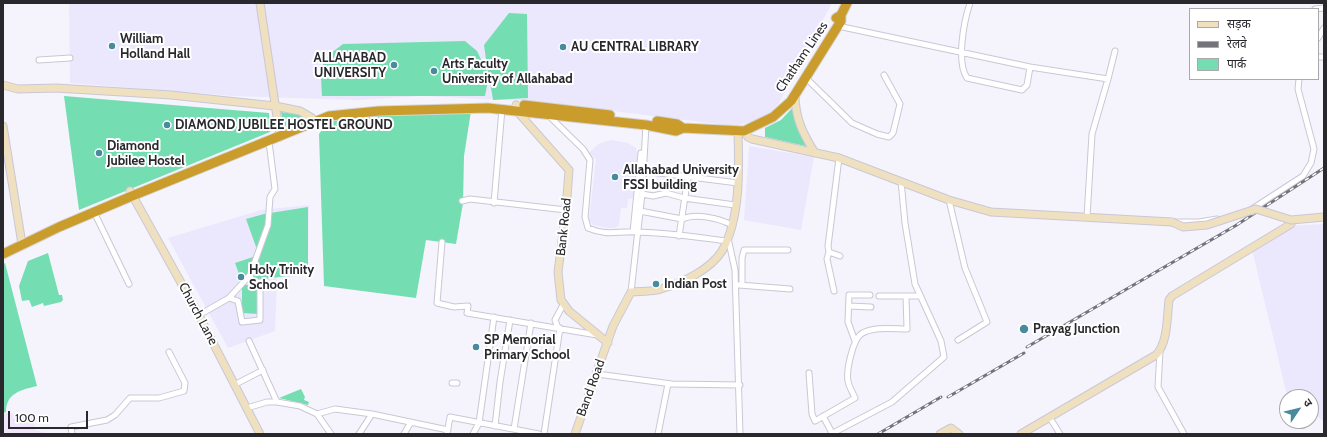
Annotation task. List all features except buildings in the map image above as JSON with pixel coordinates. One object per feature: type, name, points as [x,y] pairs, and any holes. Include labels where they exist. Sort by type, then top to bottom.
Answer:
[{"type":"highway","name":"Chatham Lines","points":[[841,15],[836,18],[786,97],[786,103],[791,101],[838,26],[841,21],[841,15],[847,3]]},
{"type":"highway","points":[[3,249],[94,212],[131,194],[269,142],[312,118],[330,111],[355,107],[489,102],[547,114],[646,125],[676,130],[683,128],[741,131],[773,117],[786,103]]},
{"type":"highway","points":[[3,254],[22,242],[131,194],[329,116],[380,110],[502,109],[516,107],[546,107],[676,124],[683,128]]},
{"type":"street","points":[[260,3],[280,135]]},
{"type":"street","points":[[970,3],[965,18],[962,53],[962,70],[967,78],[1006,88],[1022,90],[1024,88],[1030,67]]},
{"type":"street","points":[[838,26],[1030,67],[1108,79]]},
{"type":"street","points":[[1087,217],[1092,134],[1115,51]]},
{"type":"street","points":[[39,60],[70,58]]},
{"type":"street","points":[[805,77],[852,123],[877,134],[889,137],[893,133],[900,104],[884,74]]},
{"type":"street","points":[[741,131],[752,139],[839,158],[950,200],[991,212],[1172,222],[1199,222],[1226,217],[1251,209],[1303,176],[1311,163],[1314,149],[1298,89],[1299,80]]},
{"type":"street","points":[[3,85],[18,89],[56,88],[171,95],[275,106],[300,111],[312,118]]},
{"type":"street","points":[[795,93],[797,118],[815,153]]},
{"type":"street","name":"Bank Road","points":[[516,107],[569,170],[566,210],[558,272],[559,290],[563,305]]},
{"type":"street","points":[[494,203],[502,109]]},
{"type":"street","points":[[547,114],[583,149],[590,160],[585,217],[588,228],[595,231],[616,234],[635,232],[727,239]]},
{"type":"street","points":[[635,232],[642,194],[646,125]]},
{"type":"street","points":[[3,126],[4,142],[22,242]]},
{"type":"street","points":[[642,142],[631,292],[660,289],[689,278],[709,265],[722,252],[732,225],[738,183],[741,131]]},
{"type":"street","points":[[199,315],[229,298],[250,275],[268,225],[270,197],[275,189],[269,142]]},
{"type":"street","points":[[834,291],[827,259],[829,252],[829,229],[839,158]]},
{"type":"street","points":[[643,171],[738,183]]},
{"type":"street","points":[[679,236],[688,177]]},
{"type":"street","points":[[823,416],[832,434],[892,402],[944,357],[941,341],[920,296],[913,277],[905,224],[901,182]]},
{"type":"street","points":[[642,194],[653,196],[666,193],[684,198],[735,205]]},
{"type":"street","name":"Church Lane","points":[[131,194],[199,315],[260,434]]},
{"type":"street","points":[[462,201],[470,199],[494,203],[566,210]]},
{"type":"street","points":[[950,200],[966,268],[987,322],[958,340]]},
{"type":"street","points":[[1172,222],[1183,227],[1207,225],[1256,209],[1291,220],[1324,219]]},
{"type":"street","points":[[640,210],[682,219],[687,217],[710,218],[732,225]]},
{"type":"street","points":[[94,212],[129,284]]},
{"type":"street","points":[[1184,434],[1158,387],[1160,351],[1166,330],[1169,300],[1172,296],[1291,224],[1324,219]]},
{"type":"street","points":[[727,239],[733,253],[736,284],[740,385],[740,434]]},
{"type":"street","points":[[442,242],[437,303],[454,306],[468,306],[467,313],[597,335]]},
{"type":"street","points":[[742,285],[742,258],[744,250],[788,250]]},
{"type":"street","points":[[829,252],[840,256]]},
{"type":"street","points":[[229,298],[238,301],[242,322],[260,320],[260,282],[252,283],[250,275]]},
{"type":"street","points":[[736,284],[790,289]]},
{"type":"street","name":"Band Road","points":[[575,434],[620,309],[631,292]]},
{"type":"street","points":[[855,341],[848,322],[849,295],[870,295]]},
{"type":"street","points":[[879,296],[920,296]]},
{"type":"street","points":[[809,373],[812,414],[815,420],[856,398],[848,381],[848,372],[855,341],[862,334],[878,329],[908,329],[906,296]]},
{"type":"street","points":[[544,434],[559,328],[555,320],[563,305],[608,343]]},
{"type":"street","points":[[849,306],[872,307]]},
{"type":"street","points":[[473,434],[479,423],[494,317]]},
{"type":"street","points":[[495,426],[499,388],[510,320]]},
{"type":"street","points":[[514,429],[531,323]]},
{"type":"street","points":[[249,341],[277,402]]},
{"type":"street","points":[[1021,434],[1138,367],[1160,351]]},
{"type":"street","points":[[72,434],[71,427],[107,420],[115,415],[130,398],[159,398],[184,391],[185,383],[169,352]]},
{"type":"street","points":[[234,385],[263,370]]},
{"type":"street","points":[[597,374],[668,384],[740,385]]},
{"type":"street","points":[[658,434],[668,384]]},
{"type":"street","points":[[247,408],[268,402],[300,406],[317,414],[331,434]]},
{"type":"street","points":[[317,414],[335,409],[372,414],[411,422],[448,432],[450,417],[539,434]]},
{"type":"street","points":[[359,434],[372,414]]},
{"type":"street","points":[[1050,418],[1060,434]]},
{"type":"street","points":[[404,434],[411,422]]},
{"type":"street","points":[[500,434],[503,428]]},
{"type":"street","points":[[940,434],[951,428],[959,434]]},
{"type":"shaded area","name":"Arts Faculty University of Allahabad","points":[[69,3],[832,3],[779,103],[765,118],[734,126],[540,102],[423,96],[358,100],[234,96],[70,83]]},
{"type":"shaded area","name":"Allahabad University FSSI building","points":[[611,140],[628,143],[636,148],[638,156],[636,164],[638,170],[635,185],[635,198],[628,199],[627,208],[621,208],[619,225],[615,228],[593,225],[589,220],[596,159],[589,153],[598,144]]},
{"type":"shaded area","points":[[749,146],[814,157],[801,230],[744,220]]},
{"type":"shaded area","name":"Holy Trinity School","points":[[309,205],[308,275],[277,278],[275,331],[228,348],[168,238],[261,210]]},
{"type":"shaded area","points":[[1324,224],[1324,422],[1319,418],[1319,389],[1286,389],[1251,245],[1284,226]]},
{"type":"shaded area","points":[[3,414],[33,415],[35,430],[50,434],[3,434]]},
{"type":"green space","points":[[509,13],[527,14],[528,98],[493,100],[489,75],[485,96],[322,96],[322,66],[329,56],[343,44],[465,41],[477,51],[488,74],[484,45]]},
{"type":"green space","points":[[64,96],[269,113],[270,132],[79,210]]},
{"type":"green space","points":[[796,104],[800,120],[814,148],[765,137],[765,128],[781,120]]},
{"type":"green space","points":[[471,111],[464,156],[463,203],[456,244],[426,240],[416,298],[324,286],[319,134],[325,126],[338,117]]},
{"type":"green space","points":[[281,112],[315,117],[284,130]]},
{"type":"green space","points":[[308,207],[308,273],[242,282],[235,263],[259,255],[246,219],[264,214]]},
{"type":"green space","points":[[48,253],[59,295],[62,295],[63,300],[61,302],[44,306],[43,303],[32,307],[29,300],[22,301],[19,286],[28,261]]},
{"type":"green space","points":[[5,263],[37,386],[20,391],[12,396],[9,400],[6,412],[3,413],[3,264]]},
{"type":"green space","points":[[242,285],[259,285],[258,314],[242,313]]},
{"type":"green space","points":[[301,389],[305,397],[304,400],[309,402],[308,405],[279,398]]},
{"type":"railway","points":[[1027,347],[1235,226],[1324,168]]},
{"type":"railway","points":[[948,397],[1024,353]]},
{"type":"railway","points":[[878,434],[941,397]]},
{"type":"place","name":"William Holland Hall","points":[[112,46]]},
{"type":"place","name":"AU CENTRAL LIBRARY","points":[[563,47]]},
{"type":"place","name":"ALLAHABAD UNIVERSITY","points":[[394,65]]},
{"type":"place","name":"Arts Faculty University of Allahabad","points":[[434,71]]},
{"type":"place","name":"DIAMOND JUBILEE HOSTEL GROUND","points":[[167,125]]},
{"type":"place","name":"Diamond Jubilee Hostel","points":[[99,153]]},
{"type":"place","name":"Allahabad University FSSI building","points":[[615,177]]},
{"type":"place","name":"Holy Trinity School","points":[[241,277]]},
{"type":"place","name":"Indian Post","points":[[656,284]]},
{"type":"place","name":"Prayag Junction","points":[[1024,329]]},
{"type":"place","name":"SP Memorial Primary School","points":[[476,347]]}]
